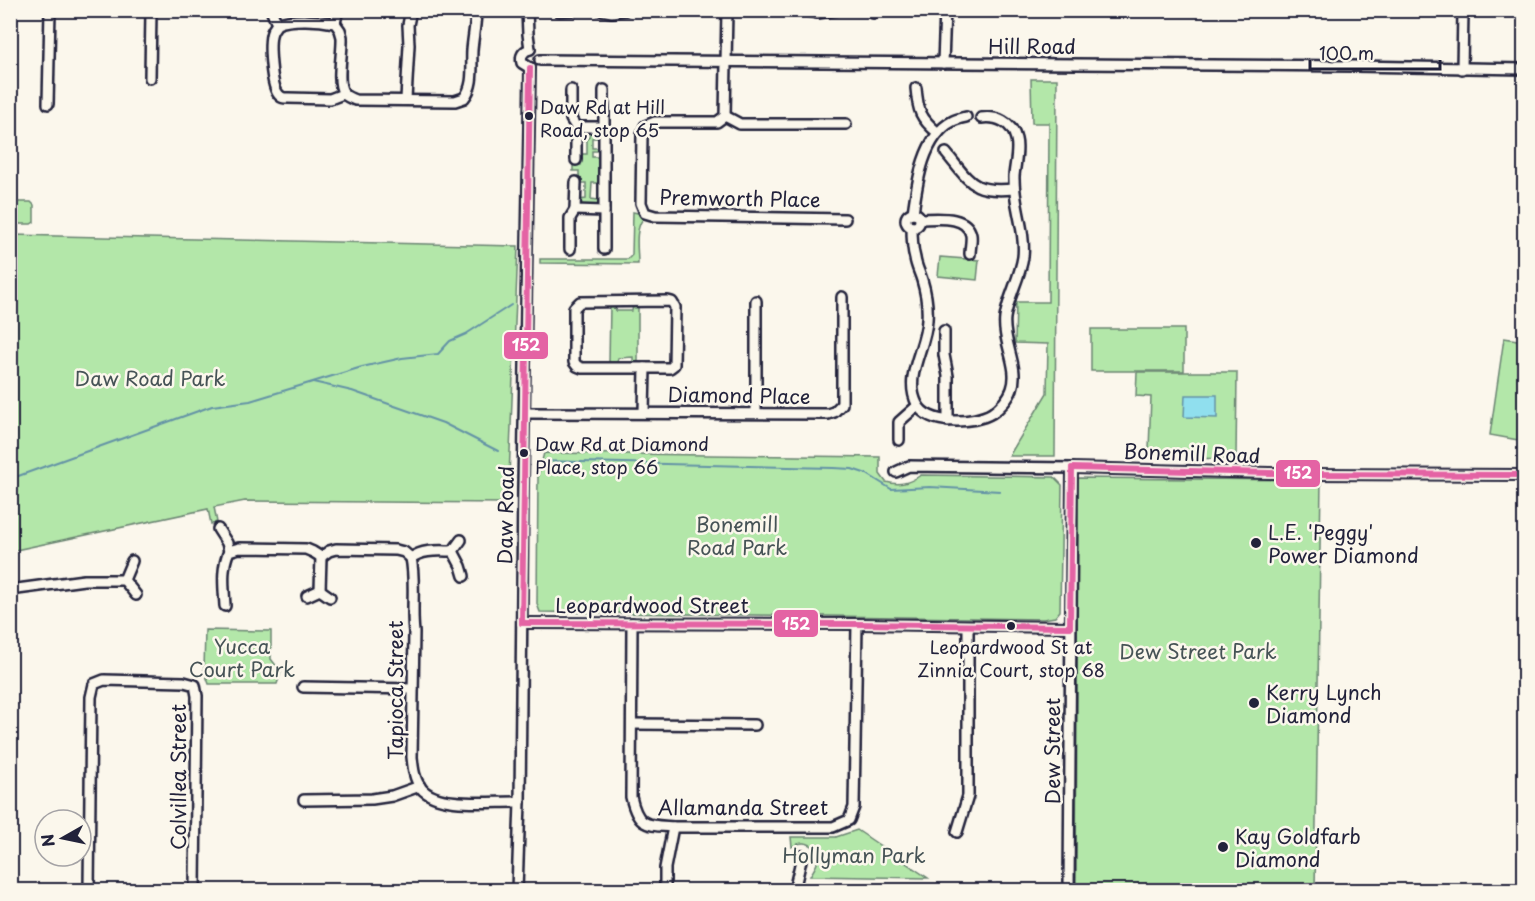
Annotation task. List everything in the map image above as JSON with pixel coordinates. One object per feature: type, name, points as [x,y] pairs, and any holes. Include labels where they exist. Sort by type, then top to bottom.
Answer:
[{"type":"street","points":[[48,104],[50,10]]},
{"type":"street","points":[[150,78],[151,10]]},
{"type":"street","points":[[271,10],[277,24]]},
{"type":"street","points":[[338,10],[335,23],[342,37],[340,85],[343,94],[355,100],[455,101],[466,96],[471,81],[476,10]]},
{"type":"street","points":[[406,99],[408,25],[411,10]]},
{"type":"street","name":"Daw Road","points":[[517,891],[530,68],[522,63],[522,57],[524,52],[530,49],[527,10]]},
{"type":"street","points":[[559,11],[574,10]]},
{"type":"street","points":[[602,10],[612,12],[625,10]]},
{"type":"street","points":[[685,10],[699,12]]},
{"type":"street","points":[[726,10],[725,116],[740,124],[846,124]]},
{"type":"street","points":[[802,10],[818,14],[836,10]]},
{"type":"street","points":[[943,63],[945,10]]},
{"type":"street","points":[[1462,69],[1463,10]]},
{"type":"street","points":[[335,23],[312,21],[277,24],[272,32],[270,47],[273,78],[275,90],[282,98],[330,99],[343,94]]},
{"type":"street","points":[[530,49],[537,52],[540,60],[538,65],[530,68]]},
{"type":"street","name":"Hill Road","points":[[540,60],[1524,69]]},
{"type":"street","points":[[916,88],[917,104],[925,122],[939,133]]},
{"type":"street","points":[[571,90],[571,119],[576,127],[576,160]]},
{"type":"street","points":[[604,90],[604,249]]},
{"type":"street","name":"Premworth Place","points":[[725,116],[717,122],[655,122],[645,126],[642,135],[641,203],[645,213],[655,216],[845,219]]},
{"type":"street","points":[[966,117],[952,121],[939,133],[928,150],[916,188],[918,225],[912,227],[915,260],[927,301],[924,341],[914,369],[913,389],[917,406],[931,417],[948,421],[977,419],[992,413],[1003,404],[1012,391],[1015,378],[1007,346],[1005,319],[1023,257],[1022,232],[1014,189],[1016,139],[1009,126],[999,119],[981,118]]},
{"type":"street","points":[[576,127],[603,127]]},
{"type":"street","points":[[945,154],[976,186],[988,190],[1014,189]]},
{"type":"street","points":[[570,249],[570,218],[576,210],[576,182]]},
{"type":"street","points":[[576,210],[604,211]]},
{"type":"street","points":[[917,216],[955,219],[966,226],[971,234],[970,254]]},
{"type":"street","name":"Diamond Place","points":[[525,413],[828,414],[834,412],[842,404],[842,297]]},
{"type":"street","points":[[756,301],[756,413]]},
{"type":"street","points":[[580,302],[672,302],[675,307],[674,365],[670,368],[645,368],[582,368],[577,366],[574,362],[574,308],[576,305],[580,302]]},
{"type":"street","points":[[944,331],[944,355],[948,376],[948,421]]},
{"type":"street","points":[[644,412],[645,368]]},
{"type":"street","points":[[899,440],[899,422],[917,406]]},
{"type":"street","name":"Bonemill Road","points":[[896,472],[909,466],[1310,474],[1524,475]]},
{"type":"street","name":"Dew Street","points":[[1069,891],[1072,468]]},
{"type":"street","points":[[218,529],[229,551],[223,570],[225,606]]},
{"type":"street","points":[[453,551],[461,540]]},
{"type":"street","points":[[229,551],[239,548],[306,549],[321,557]]},
{"type":"street","points":[[321,557],[336,549],[396,550],[404,552],[411,558],[426,551],[453,551]]},
{"type":"street","points":[[453,551],[464,576]]},
{"type":"street","points":[[320,590],[321,557]]},
{"type":"street","name":"Tapioca Street","points":[[411,558],[413,569],[412,756],[414,773],[420,786],[428,795],[439,800],[520,802]]},
{"type":"street","points":[[124,580],[132,561]]},
{"type":"street","points":[[10,590],[84,580],[124,580]]},
{"type":"street","points":[[124,580],[136,595]]},
{"type":"street","points":[[307,596],[320,590]]},
{"type":"street","points":[[320,590],[330,597]]},
{"type":"street","name":"Leopardwood Street","points":[[522,623],[1070,627]]},
{"type":"street","name":"Allamanda Street","points":[[632,623],[631,797],[634,812],[640,820],[651,826],[673,827],[833,827],[849,820],[854,807],[857,624]]},
{"type":"street","points":[[957,832],[968,796],[968,626]]},
{"type":"street","name":"Colvillea Street","points":[[89,891],[91,697],[94,684],[104,680],[184,682],[195,685],[197,696],[195,891]]},
{"type":"street","points":[[303,687],[413,689]]},
{"type":"street","points":[[632,724],[755,725]]},
{"type":"street","points":[[304,800],[372,799],[392,796],[420,786]]},
{"type":"street","points":[[665,891],[665,868],[673,827]]},
{"type":"street","points":[[796,891],[802,856]]},
{"type":"green space","points":[[1031,79],[1057,79],[1055,456],[1009,456],[1047,393],[1048,344],[1015,343],[1016,302],[1048,302],[1049,123],[1032,123]]},
{"type":"green space","points":[[580,131],[582,131],[582,138],[589,138],[589,131],[599,133],[599,138],[592,138],[592,148],[599,148],[599,151],[592,151],[592,157],[599,157],[599,183],[592,183],[591,199],[598,200],[596,207],[579,205],[579,200],[586,199],[586,183],[579,183],[579,171],[573,171],[573,165],[581,165],[581,154],[587,154],[587,140],[580,140]]},
{"type":"green space","points":[[11,202],[31,202],[34,205],[34,222],[11,224]]},
{"type":"green space","points":[[633,212],[638,213],[643,219],[637,234],[638,264],[540,263],[540,259],[628,259],[632,255]]},
{"type":"green space","name":"Daw Road Park","points":[[11,235],[518,246],[508,503],[245,501],[214,507],[217,522],[211,524],[208,509],[11,551]]},
{"type":"green space","points":[[940,257],[979,260],[977,280],[938,276]]},
{"type":"green space","points":[[610,305],[615,305],[616,311],[632,311],[633,305],[638,305],[638,364],[633,363],[633,357],[618,358],[617,363],[609,363]]},
{"type":"green space","points":[[1091,329],[1184,329],[1184,371],[1091,371]]},
{"type":"green space","points":[[1504,338],[1524,341],[1524,441],[1490,435]]},
{"type":"green space","points":[[1137,372],[1237,372],[1236,459],[1180,458],[1179,451],[1149,449],[1151,397],[1136,396]]},
{"type":"green space","name":"Bonemill Road Park","points":[[544,453],[880,457],[880,474],[886,482],[896,484],[908,482],[921,475],[1054,477],[1062,485],[1060,611],[1055,617],[1043,619],[540,612],[537,604],[538,475]]},
{"type":"green space","name":"Dew Street Park","points":[[1078,478],[1321,480],[1315,890],[1076,890]]},
{"type":"green space","name":"Yucca Court Park","points":[[205,630],[271,631],[271,659],[281,672],[277,684],[209,684],[204,670]]},
{"type":"green space","name":"Hollyman Park","points":[[857,830],[928,878],[810,876],[817,863],[814,848],[806,843],[792,847],[791,837],[836,837]]},
{"type":"water","points":[[1185,395],[1217,395],[1217,418],[1184,417]]},
{"type":"waterway","points":[[10,479],[212,406],[250,401],[362,367],[402,358],[438,354],[450,341],[466,334],[511,305]]},
{"type":"waterway","points":[[313,382],[352,391],[443,423],[498,451]]},
{"type":"waterway","points":[[539,461],[852,469],[867,474],[891,489],[930,487],[1000,491]]},
{"type":"transit line","name":"152","points":[[522,623],[530,68]]},
{"type":"transit line","name":"152","points":[[1072,468],[1310,474],[1524,475]]},
{"type":"transit line","name":"152","points":[[1070,627],[1072,468]]},
{"type":"transit line","name":"152","points":[[522,623],[1070,627]]},
{"type":"place","name":"Daw Rd at Hill Road, stop 65","points":[[529,116]]},
{"type":"place","name":"Daw Rd at Diamond Place, stop 66","points":[[524,453]]},
{"type":"place","name":"L.E. 'Peggy' Power Diamond","points":[[1256,543]]},
{"type":"place","name":"Leopardwood St at Zinnia Court, stop 68","points":[[1011,626]]},
{"type":"place","name":"Kerry Lynch Diamond","points":[[1254,703]]},
{"type":"place","name":"Kay Goldfarb Diamond","points":[[1223,847]]}]
